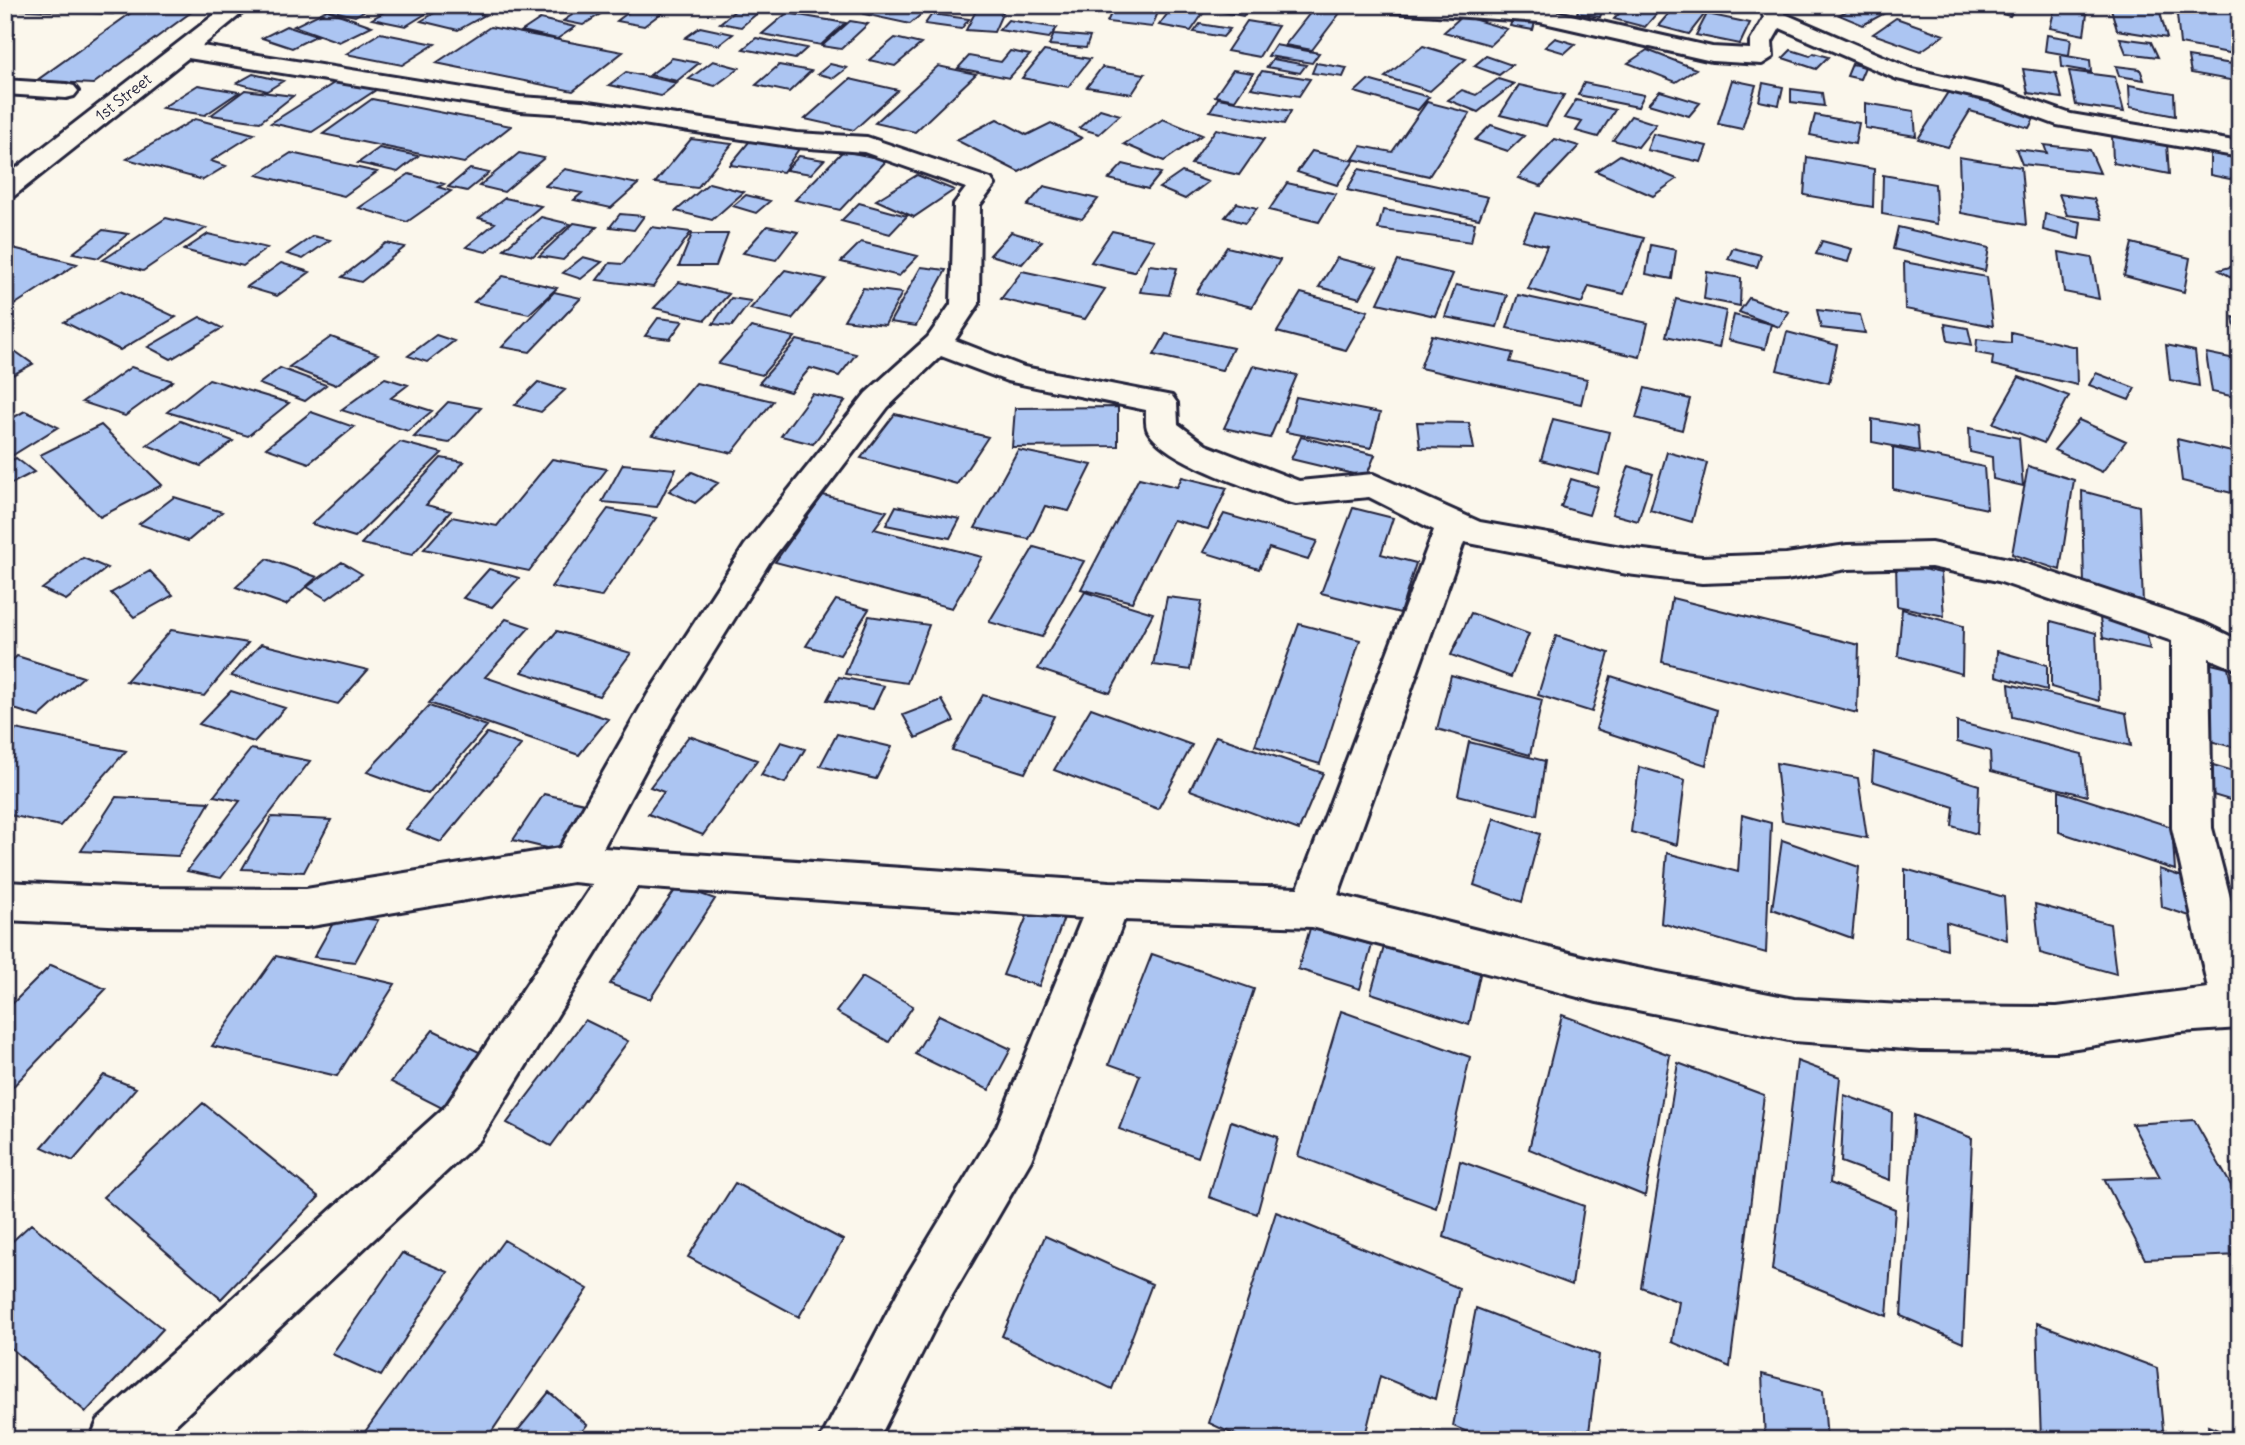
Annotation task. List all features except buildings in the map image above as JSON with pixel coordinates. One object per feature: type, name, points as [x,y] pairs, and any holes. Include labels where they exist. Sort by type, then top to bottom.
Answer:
[{"type":"street","name":"1st Street","points":[[5,190],[241,5]]},
{"type":"street","points":[[1391,5],[1540,15],[1712,54],[1762,57],[1761,42],[1773,12],[1905,74],[1996,95],[2067,120],[2240,150]]},
{"type":"street","points":[[183,50],[520,104],[583,108],[796,140],[867,145],[982,185],[967,204],[965,304],[938,343],[877,400],[757,554],[660,705],[573,864]]},
{"type":"street","points":[[5,87],[66,91]]},
{"type":"street","points":[[938,343],[961,357],[1043,380],[1161,402],[1162,428],[1195,453],[1296,493],[1373,485],[1453,525],[1476,533],[1627,561],[1702,570],[1786,567],[1847,557],[1931,555],[2002,569],[2190,633],[2240,656]]},
{"type":"street","points":[[1312,908],[1453,525]]},
{"type":"street","points":[[5,901],[129,907],[306,908],[573,864],[1110,901],[1312,908],[1597,981],[1794,1020],[1920,1028],[2057,1028],[2180,1011],[2237,1007],[2192,828],[2190,633]]},
{"type":"street","points":[[118,1440],[463,1123],[626,868]]},
{"type":"street","points":[[848,1440],[925,1293],[1014,1143],[1110,901]]}]
